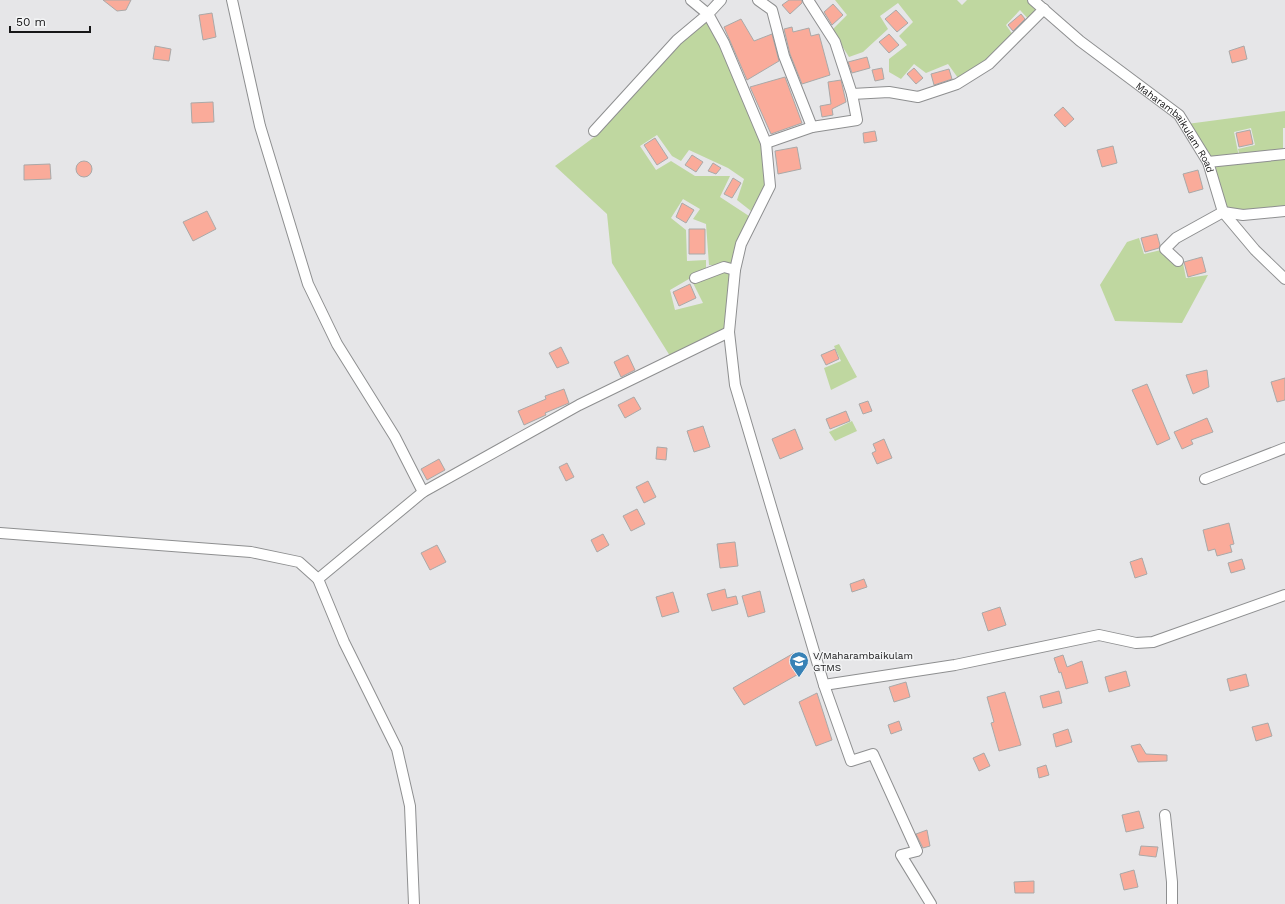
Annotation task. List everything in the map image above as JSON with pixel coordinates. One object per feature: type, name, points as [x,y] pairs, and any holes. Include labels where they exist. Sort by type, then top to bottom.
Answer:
[{"type":"street","points":[[232,0],[260,126],[308,284],[337,344],[395,437],[423,492]]},
{"type":"street","points":[[691,0],[708,14],[724,43],[766,143],[770,186],[741,244],[735,270],[729,332],[735,385],[824,685],[851,761],[873,754],[917,851],[901,855],[931,904]]},
{"type":"street","points":[[594,131],[677,40],[708,14],[721,0]]},
{"type":"street","points":[[758,0],[772,10],[784,56],[812,127]]},
{"type":"street","points":[[766,143],[812,127],[856,120],[852,94],[835,42],[808,0]]},
{"type":"street","name":"Maharambaikulam Road","points":[[1033,0],[1080,41],[1179,115],[1208,162],[1223,212],[1255,250],[1285,279]]},
{"type":"street","points":[[852,94],[889,92],[918,97],[957,84],[989,64],[1044,10]]},
{"type":"street","points":[[1208,162],[1285,154]]},
{"type":"street","points":[[1178,260],[1165,249],[1176,238],[1223,212],[1243,214],[1285,211]]},
{"type":"street","points":[[695,278],[724,267],[735,270]]},
{"type":"street","points":[[318,579],[423,492],[579,405],[729,332]]},
{"type":"street","points":[[1205,479],[1285,448]]},
{"type":"street","points":[[0,533],[251,552],[299,562],[318,579],[344,642],[397,749],[410,806],[414,904]]},
{"type":"street","points":[[824,685],[955,664],[1099,635],[1136,643],[1153,642],[1285,595]]},
{"type":"street","points":[[1165,815],[1172,882],[1172,904]]},
{"type":"green space","points":[[835,0],[957,0],[962,5],[967,0],[1029,0],[1041,10],[1030,21],[1020,10],[1006,25],[1013,35],[988,61],[958,78],[948,64],[926,73],[914,64],[901,79],[889,72],[889,59],[907,45],[899,36],[913,22],[898,3],[880,16],[888,29],[863,52],[849,57],[832,30],[847,15]]},
{"type":"green space","points":[[708,21],[725,56],[762,144],[765,184],[751,211],[737,200],[744,179],[728,168],[689,150],[681,161],[672,156],[657,135],[640,146],[656,170],[671,161],[695,176],[730,176],[720,197],[749,216],[734,266],[709,265],[706,224],[693,219],[700,209],[683,199],[671,218],[686,230],[687,261],[706,260],[706,269],[670,290],[675,310],[703,303],[693,283],[713,273],[732,272],[727,329],[670,356],[612,263],[607,214],[555,166],[597,135],[682,41]]},
{"type":"green space","points":[[1285,111],[1283,152],[1240,157],[1238,149],[1255,145],[1251,128],[1234,132],[1239,157],[1208,160],[1187,124]]},
{"type":"green space","points":[[1285,156],[1285,210],[1223,211],[1210,163]]},
{"type":"green space","points":[[1139,238],[1144,254],[1161,250],[1177,263],[1183,263],[1186,278],[1208,275],[1182,323],[1115,321],[1100,285],[1127,242]]},
{"type":"green space","points":[[839,344],[857,377],[831,390],[824,368],[841,361],[834,346]]},
{"type":"green space","points":[[852,421],[857,431],[835,441],[829,432]]},
{"type":"building","points":[[103,0],[131,0],[126,10],[117,11]]},
{"type":"building","points":[[789,0],[802,0],[802,3],[790,14],[782,5]]},
{"type":"building","points":[[833,4],[843,15],[832,25],[824,12]]},
{"type":"building","points":[[896,10],[908,23],[897,32],[885,19]]},
{"type":"building","points":[[212,13],[216,37],[203,40],[199,15]]},
{"type":"building","points":[[1021,14],[1025,19],[1013,31],[1008,25]]},
{"type":"building","points":[[741,19],[754,41],[772,34],[779,61],[747,80],[724,27]]},
{"type":"building","points":[[792,27],[793,32],[809,28],[811,36],[819,34],[830,75],[802,84],[790,54],[784,29]]},
{"type":"building","points":[[889,34],[899,45],[889,53],[879,42]]},
{"type":"building","points":[[155,46],[171,49],[169,61],[153,59]]},
{"type":"building","points":[[1244,46],[1247,59],[1232,63],[1229,51]]},
{"type":"building","points":[[867,57],[870,68],[852,73],[848,62]]},
{"type":"building","points":[[882,68],[884,79],[875,81],[872,70]]},
{"type":"building","points":[[914,68],[923,78],[916,84],[907,74]]},
{"type":"building","points":[[949,69],[952,79],[934,85],[931,74]]},
{"type":"building","points":[[785,77],[802,123],[771,134],[750,87]]},
{"type":"building","points":[[841,80],[846,102],[832,109],[833,115],[822,117],[820,106],[831,104],[828,82]]},
{"type":"building","points":[[213,102],[214,122],[192,123],[191,103]]},
{"type":"building","points":[[1063,107],[1074,119],[1065,127],[1054,115]]},
{"type":"building","points":[[1250,130],[1253,144],[1239,147],[1236,133]]},
{"type":"building","points":[[875,131],[877,141],[864,143],[863,133]]},
{"type":"building","points":[[655,138],[668,158],[657,165],[644,145]]},
{"type":"building","points":[[1113,146],[1117,163],[1102,167],[1097,150]]},
{"type":"building","points":[[797,147],[801,169],[778,174],[775,151]]},
{"type":"building","points":[[692,155],[703,162],[696,172],[685,165]]},
{"type":"building","points":[[84,161],[91,166],[92,169],[87,176],[84,177],[77,172],[76,169],[81,162]]},
{"type":"building","points":[[713,163],[721,168],[716,174],[708,171]]},
{"type":"building","points":[[50,164],[51,179],[24,180],[24,165]]},
{"type":"building","points":[[1198,170],[1203,189],[1189,193],[1183,174]]},
{"type":"building","points":[[733,178],[741,183],[732,198],[724,194]]},
{"type":"building","points":[[682,203],[694,210],[686,223],[676,217]]},
{"type":"building","points":[[207,211],[216,229],[193,241],[183,222]]},
{"type":"building","points":[[689,229],[705,229],[705,254],[689,254]]},
{"type":"building","points":[[1157,234],[1160,245],[1159,248],[1145,252],[1141,238]]},
{"type":"building","points":[[1202,257],[1206,272],[1188,277],[1184,262]]},
{"type":"building","points":[[690,284],[696,298],[679,306],[673,292]]},
{"type":"building","points":[[561,347],[569,363],[557,368],[549,353]]},
{"type":"building","points":[[835,349],[839,359],[826,365],[821,355]]},
{"type":"building","points":[[628,355],[635,370],[621,377],[614,362]]},
{"type":"building","points":[[1207,370],[1209,387],[1193,394],[1186,375]]},
{"type":"building","points":[[1285,378],[1285,400],[1277,402],[1271,382]]},
{"type":"building","points":[[1147,384],[1170,439],[1157,445],[1132,390]]},
{"type":"building","points":[[564,389],[569,403],[545,413],[546,415],[524,425],[518,411],[546,399],[545,396]]},
{"type":"building","points":[[634,397],[641,409],[625,418],[618,405]]},
{"type":"building","points":[[868,401],[872,411],[863,414],[859,404]]},
{"type":"building","points":[[846,411],[850,421],[830,429],[826,419]]},
{"type":"building","points":[[1207,418],[1213,432],[1191,440],[1193,444],[1182,449],[1174,432]]},
{"type":"building","points":[[703,426],[710,447],[694,452],[687,431]]},
{"type":"building","points":[[795,429],[803,449],[780,459],[772,439]]},
{"type":"building","points":[[884,439],[892,458],[877,464],[872,453],[876,451],[873,444]]},
{"type":"building","points":[[657,447],[667,448],[666,460],[656,459]]},
{"type":"building","points":[[439,459],[445,470],[427,480],[421,469]]},
{"type":"building","points":[[567,463],[574,477],[566,481],[559,467]]},
{"type":"building","points":[[648,481],[656,497],[644,503],[636,487]]},
{"type":"building","points":[[637,509],[645,524],[631,531],[623,516]]},
{"type":"building","points":[[1229,523],[1234,544],[1230,545],[1232,552],[1217,556],[1215,549],[1208,551],[1203,530]]},
{"type":"building","points":[[603,534],[609,545],[597,552],[591,540]]},
{"type":"building","points":[[735,542],[738,566],[720,568],[717,544]]},
{"type":"building","points":[[437,545],[446,562],[430,570],[421,553]]},
{"type":"building","points":[[1142,558],[1147,574],[1135,578],[1130,562]]},
{"type":"building","points":[[1242,559],[1245,569],[1231,573],[1228,563]]},
{"type":"building","points":[[864,579],[867,587],[852,592],[850,584]]},
{"type":"building","points":[[725,589],[727,598],[736,596],[738,604],[712,611],[707,594]]},
{"type":"building","points":[[760,591],[765,612],[748,617],[742,596]]},
{"type":"building","points":[[673,592],[679,612],[662,617],[656,597]]},
{"type":"building","points":[[1000,607],[1006,625],[988,631],[982,613]]},
{"type":"building","points":[[794,653],[802,672],[744,705],[733,688]]},
{"type":"building","points":[[1063,655],[1067,667],[1082,661],[1088,683],[1066,689],[1061,672],[1059,673],[1054,658]]},
{"type":"building","points":[[1126,671],[1130,686],[1109,692],[1105,677]]},
{"type":"building","points":[[1246,674],[1249,686],[1230,691],[1227,679]]},
{"type":"building","points":[[906,682],[910,697],[894,702],[889,687]]},
{"type":"building","points":[[1059,691],[1062,703],[1043,708],[1040,696]]},
{"type":"building","points":[[1005,692],[1021,745],[999,751],[991,723],[994,722],[987,697]]},
{"type":"building","points":[[817,693],[832,740],[816,746],[799,702]]},
{"type":"building","points":[[899,721],[902,730],[891,734],[888,725]]},
{"type":"building","points":[[1268,723],[1272,736],[1256,741],[1252,727]]},
{"type":"building","points":[[1068,729],[1072,742],[1056,747],[1053,734]]},
{"type":"building","points":[[1140,744],[1146,754],[1167,755],[1167,761],[1138,762],[1131,746]]},
{"type":"building","points":[[984,753],[990,766],[979,771],[973,758]]},
{"type":"building","points":[[1046,765],[1049,775],[1039,778],[1037,768]]},
{"type":"building","points":[[1139,811],[1144,828],[1126,832],[1122,815]]},
{"type":"building","points":[[927,830],[930,846],[923,848],[916,834]]},
{"type":"building","points":[[1141,846],[1158,847],[1156,857],[1139,855]]},
{"type":"building","points":[[1134,870],[1138,887],[1124,890],[1120,874]]},
{"type":"building","points":[[1034,881],[1034,893],[1015,893],[1014,882]]},
{"type":"place","name":"V/Maharambaikulam GTMS","points":[[799,678]]}]
